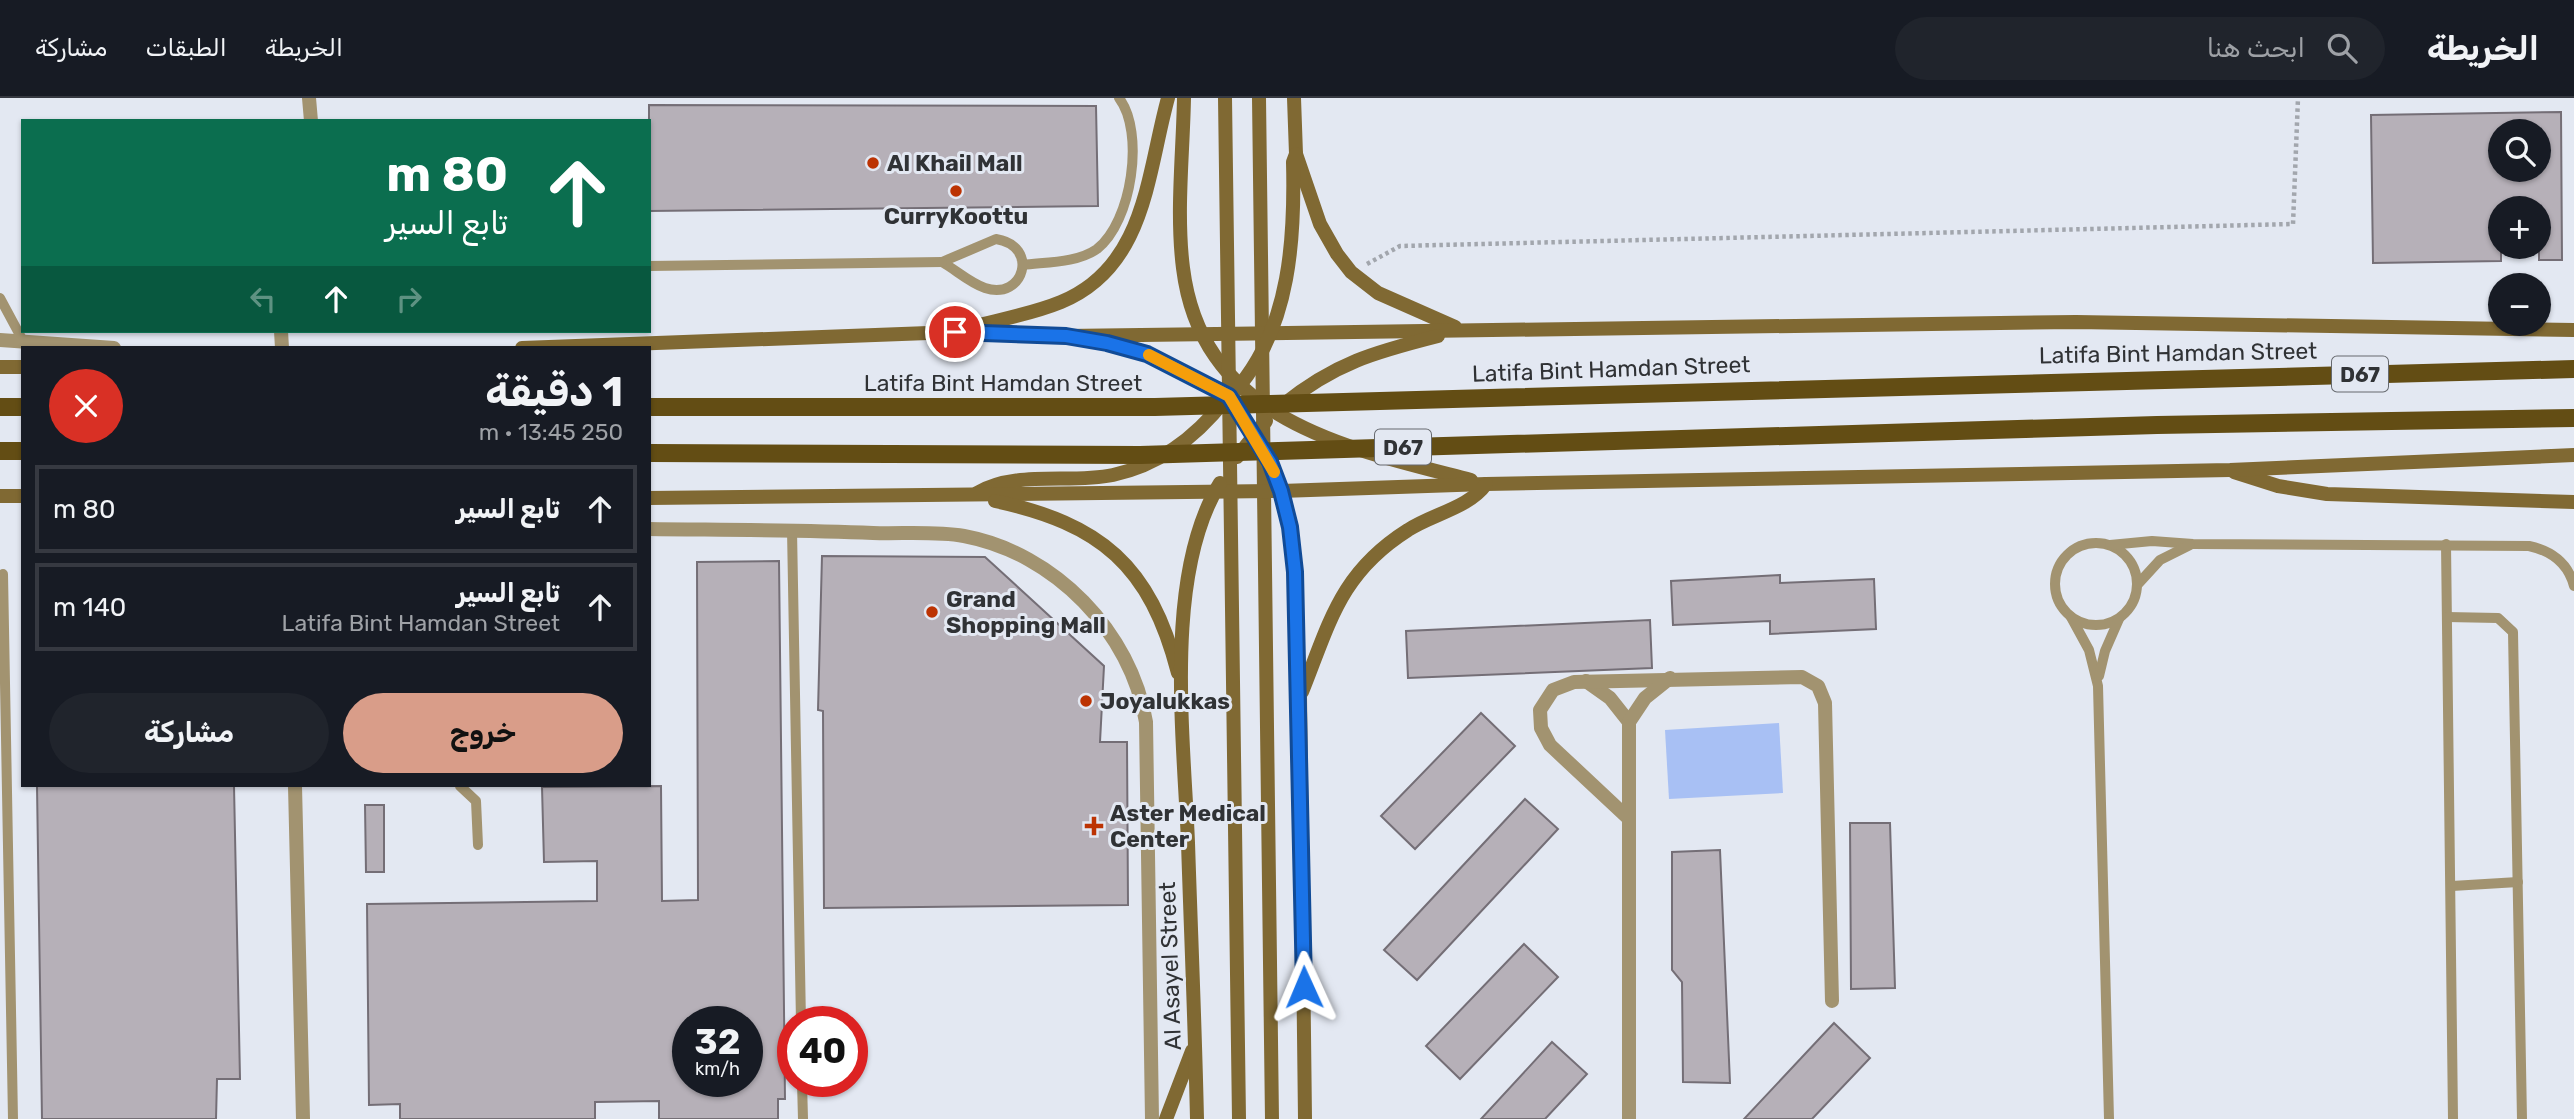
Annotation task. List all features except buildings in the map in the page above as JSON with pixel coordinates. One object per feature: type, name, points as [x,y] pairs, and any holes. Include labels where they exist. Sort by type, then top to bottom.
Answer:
[{"type":"main road","name":"Latifa Bint Hamdan Street","points":[[651,407],[1155,407],[2146,378],[2574,369]]},
{"type":"main road","points":[[0,407],[21,407]]},
{"type":"main road","name":"D67","points":[[651,453],[1140,455],[2157,425],[2574,418]]},
{"type":"main road","points":[[0,451],[21,451]]},
{"type":"street","points":[[309,98],[311,119]]},
{"type":"street","points":[[955,332],[1061,302],[1088,287],[1111,266],[1130,240],[1142,211],[1168,98]]},
{"type":"street","points":[[1184,98],[1182,266],[1188,297],[1202,333],[1270,462],[1281,491],[1293,548],[1300,696],[1305,1119]]},
{"type":"street","points":[[1225,98],[1240,1119]]},
{"type":"street","points":[[1259,98],[1272,1119]]},
{"type":"street","points":[[1294,98],[1296,154],[1320,224],[1351,272],[1378,293],[1463,330]]},
{"type":"street","points":[[973,496],[999,484],[1094,478],[1139,467],[1160,458],[1207,424],[1234,391],[1269,333],[1288,269],[1293,162],[1296,154]]},
{"type":"street","points":[[1066,336],[2076,322],[2574,330]]},
{"type":"street","points":[[1182,685],[1187,578],[1203,519],[1216,490],[1254,435],[1273,412],[1333,370],[1366,355],[1463,330]]},
{"type":"street","name":"Latifa Bint Hamdan Street","points":[[576,346],[955,332],[1066,336]]},
{"type":"street","points":[[1066,336],[1147,354],[1234,391],[1344,446],[1486,484]]},
{"type":"street","points":[[0,340],[22,339],[94,346]]},
{"type":"street","points":[[0,367],[21,366]]},
{"type":"street","points":[[651,498],[1281,491],[1486,484],[2230,470],[2574,455]]},
{"type":"street","points":[[2230,470],[2278,486],[2327,494],[2574,502]]},
{"type":"street","points":[[1300,696],[1334,611],[1366,562],[1409,529],[1472,498],[1486,484]]},
{"type":"street","points":[[0,496],[21,496]]},
{"type":"street","points":[[973,496],[1060,518],[1105,545],[1121,560],[1153,608],[1170,645],[1182,685]]},
{"type":"street","points":[[651,529],[792,530],[962,536],[1021,556],[1072,591],[1113,637],[1141,692],[1146,722],[1152,1119]]},
{"type":"street","points":[[1628,818],[1550,745],[1541,729],[1540,710],[1553,690],[1586,681],[1802,677],[1811,680],[1823,694],[1832,1001]]},
{"type":"street","points":[[1629,1119],[1629,722],[1645,698],[1671,678]]},
{"type":"street","points":[[1586,681],[1609,698],[1629,722]]},
{"type":"street","name":"Al Asayel Street","points":[[1182,685],[1197,1119]]},
{"type":"street","points":[[295,787],[303,1119]]},
{"type":"street","points":[[1166,1119],[1196,1043]]},
{"type":"lane","points":[[1023,265],[1084,255],[1097,249],[1114,226],[1127,196],[1133,138],[1127,108],[1119,98]]},
{"type":"lane","points":[[651,266],[942,262],[996,239],[1018,249],[1023,265],[1021,273],[1011,286],[992,289],[983,287],[942,262]]},
{"type":"lane","points":[[0,298],[22,339]]},
{"type":"lane","points":[[792,530],[801,1006]]},
{"type":"lane","points":[[2109,1119],[2098,686],[2089,650],[2057,596],[2055,584],[2063,559],[2084,545],[2152,541],[2193,544],[2446,544],[2541,548],[2561,562],[2574,586]]},
{"type":"lane","points":[[2138,584],[2160,560],[2193,544]]},
{"type":"lane","points":[[2446,544],[2453,1119]]},
{"type":"lane","points":[[2098,686],[2105,651],[2120,618],[2136,597],[2138,584],[2130,560],[2110,545]]},
{"type":"lane","points":[[3,574],[13,1119]]},
{"type":"lane","points":[[2447,617],[2492,616],[2505,621],[2513,632],[2522,1119]]},
{"type":"lane","points":[[2071,617],[2096,626],[2120,618]]},
{"type":"lane","points":[[461,787],[476,801],[478,845]]},
{"type":"lane","points":[[2452,886],[2518,882]]},
{"type":"lane","points":[[802,1097],[803,1119]]},
{"type":"path","points":[[1351,272],[1400,246],[2293,224],[2298,98]]},
{"type":"shaded area","points":[[1779,723],[1783,793],[1669,799],[1665,730]]},
{"type":"slow traffic","points":[[1149,355],[1229,396],[1274,472]]},
{"type":"place","name":"Al Khail Mall","points":[[873,163]]},
{"type":"place","name":"CurryKoottu","points":[[956,191]]},
{"type":"place","name":"Grand Shopping Mall","points":[[932,612]]},
{"type":"place","name":"Joyalukkas","points":[[1086,701]]},
{"type":"place","name":"Aster Medical Center","points":[[1094,826]]},
{"type":"route","points":[[955,332],[1066,336],[1147,354],[1229,396],[1270,462],[1290,527],[1295,572],[1300,696],[1304,987]]}]
